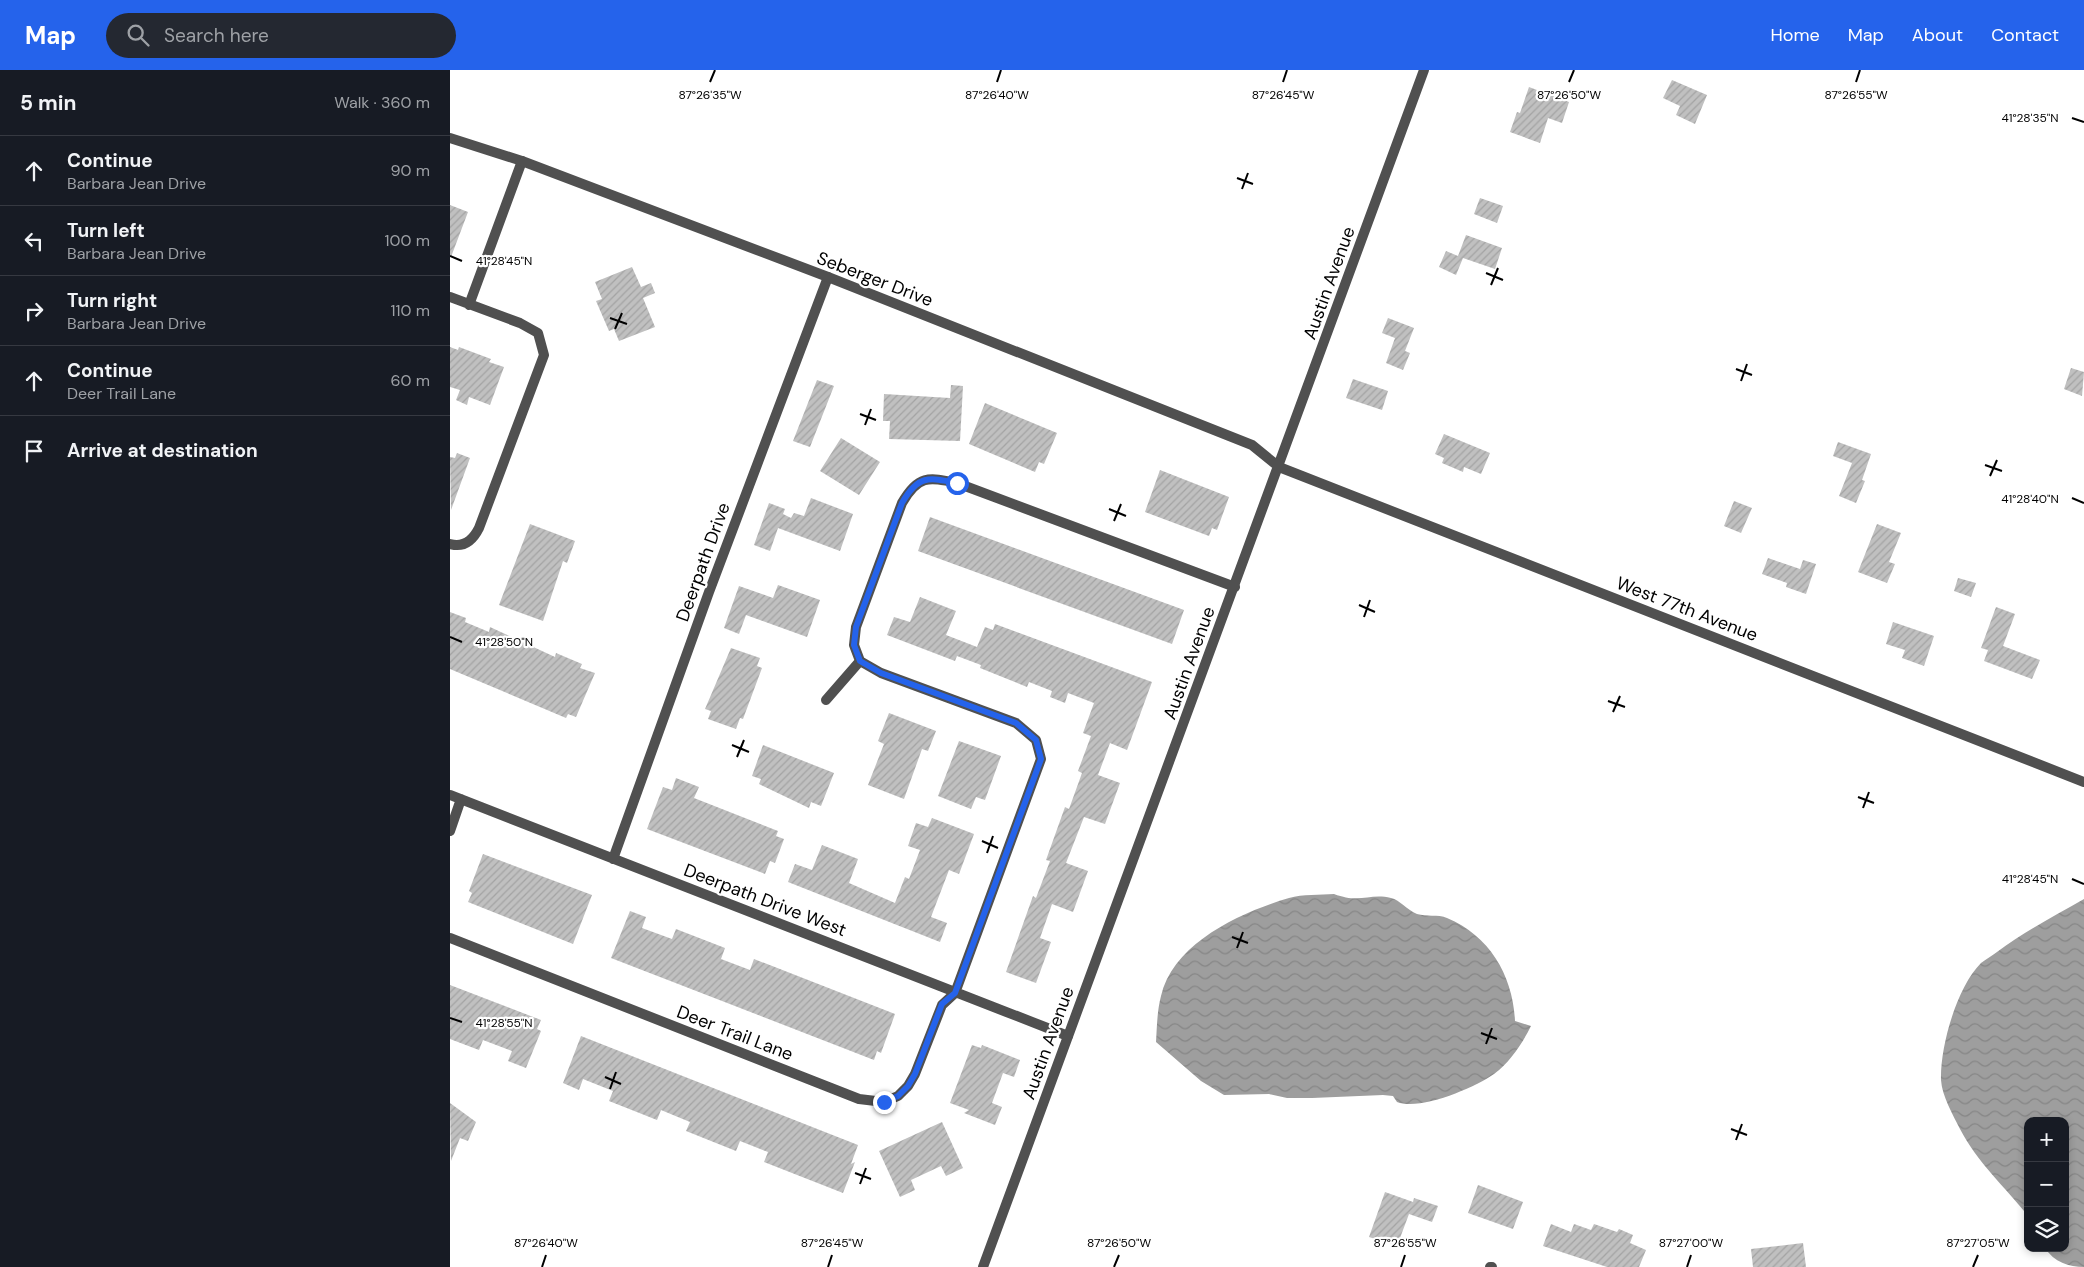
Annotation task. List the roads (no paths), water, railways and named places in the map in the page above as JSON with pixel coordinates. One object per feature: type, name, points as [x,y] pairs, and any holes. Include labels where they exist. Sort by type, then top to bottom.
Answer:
[{"type":"street","name":"Austin Avenue","points":[[983,1267],[1424,70]]},
{"type":"street","name":"Seberger Drive","points":[[450,138],[522,161],[828,278],[1252,445],[1279,467]]},
{"type":"street","points":[[469,305],[522,161]]},
{"type":"street","name":"Deerpath Drive","points":[[613,859],[709,592],[828,278]]},
{"type":"street","points":[[450,297],[520,324],[538,333],[544,355],[479,528],[472,540],[454,545]]},
{"type":"street","name":"West 77th Avenue","points":[[1279,467],[2084,782]]},
{"type":"street","points":[[955,993],[1041,759],[1036,740],[1016,723],[899,680],[860,661],[854,645],[856,627],[902,503],[916,483],[931,478],[957,483],[1235,587]]},
{"type":"street","points":[[826,700],[860,661]]},
{"type":"street","name":"Deerpath Drive West","points":[[450,795],[1068,1036]]},
{"type":"street","points":[[450,831],[461,799]]},
{"type":"street","name":"Deer Trail Lane","points":[[450,938],[850,1096],[872,1102],[884,1102],[898,1096],[908,1086],[915,1074],[942,1004],[955,993]]},
{"type":"water","points":[[1334,894],[1351,898],[1391,898],[1417,914],[1447,918],[1475,935],[1487,947],[1504,973],[1510,988],[1515,1021],[1531,1026],[1520,1046],[1505,1064],[1494,1074],[1474,1086],[1447,1097],[1419,1103],[1407,1104],[1397,1102],[1393,1096],[1383,1095],[1287,1098],[1269,1094],[1224,1095],[1201,1081],[1156,1042],[1161,996],[1168,977],[1179,960],[1194,945],[1211,932],[1231,921],[1270,904],[1300,896]]},
{"type":"water","points":[[2084,899],[2084,1267],[2062,1263],[2048,1252],[2069,1252],[2069,1117],[2024,1117],[2024,1211],[1967,1141],[1948,1105],[1941,1080],[1941,1066],[1947,1034],[1964,987],[1972,974],[1981,963],[2039,924]]}]
